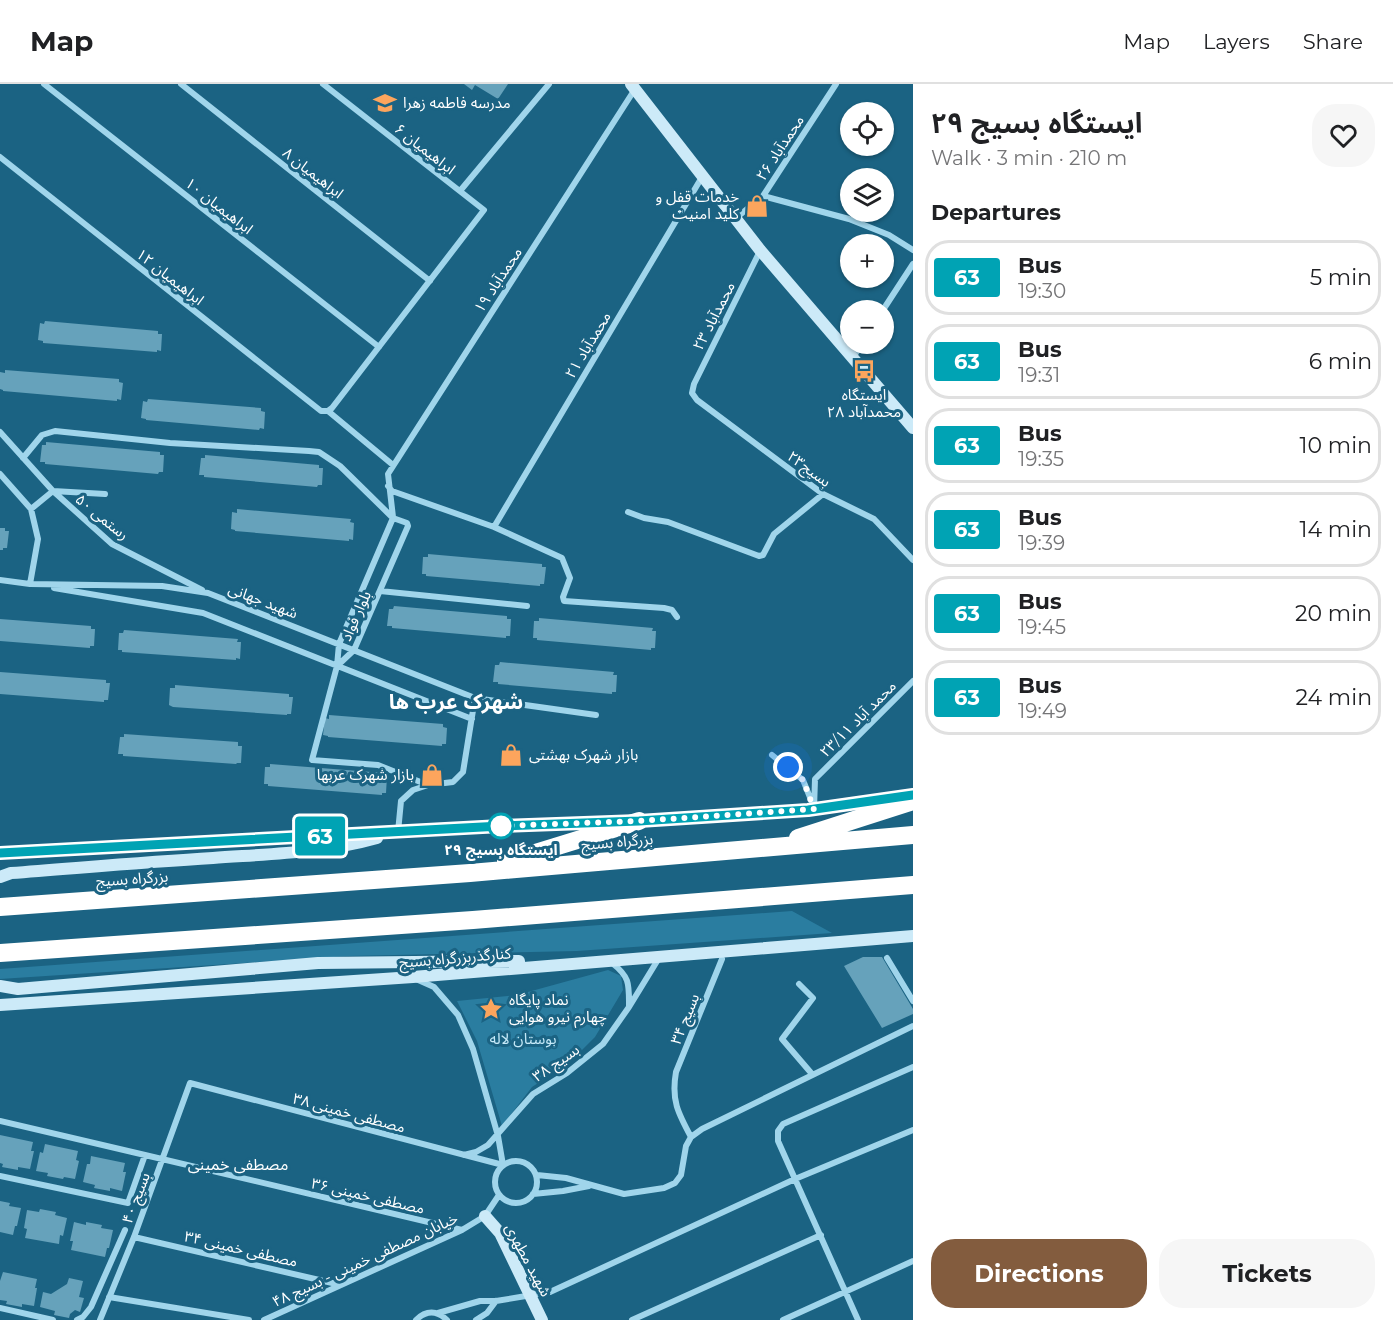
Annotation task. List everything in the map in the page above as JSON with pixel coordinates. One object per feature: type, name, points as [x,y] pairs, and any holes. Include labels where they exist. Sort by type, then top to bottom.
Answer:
[{"type":"highway","points":[[768,847],[913,801]]},
{"type":"highway","points":[[470,873],[639,821]]},
{"type":"highway","name":"بزرگراه بسیج","points":[[0,907],[470,873],[894,837],[913,833]]},
{"type":"highway","points":[[0,953],[473,920],[909,886]]},
{"type":"main road","points":[[633,87],[760,250],[913,428]]},
{"type":"main road","points":[[0,853],[639,821],[814,809],[913,795]]},
{"type":"main road","points":[[0,877],[11,873],[117,864],[314,851],[355,844],[398,832]]},
{"type":"main road","name":"کنارگذربزرگراه بسیج","points":[[0,1005],[413,977],[913,936]]},
{"type":"main road","points":[[0,986],[18,989],[318,963],[609,960]]},
{"type":"main road","name":"شهید مطهری","points":[[485,1216],[500,1233],[542,1320]]},
{"type":"street","name":"ابراهیمیان ۱۰","points":[[44,84],[379,347]]},
{"type":"street","name":"ابراهیمیان ۸","points":[[181,84],[430,281]]},
{"type":"street","name":"ابراهیمیان ۶","points":[[323,84],[484,210],[430,281]]},
{"type":"street","points":[[460,191],[549,84]]},
{"type":"street","name":"محمدآباد ۲۶","points":[[736,218],[763,196],[836,84]]},
{"type":"street","name":"محمدآباد ۱۹","points":[[387,484],[388,474],[393,465],[633,87]]},
{"type":"street","name":"ابراهیمیان ۱۲","points":[[0,157],[321,411],[327,411],[393,465]]},
{"type":"street","name":"محمدآباد ۲۱","points":[[494,526],[703,176]]},
{"type":"street","points":[[763,196],[849,219],[890,235],[913,250]]},
{"type":"street","name":"محمدآباد ۲۳","points":[[692,393],[694,384],[760,250]]},
{"type":"street","points":[[890,300],[913,264]]},
{"type":"street","points":[[327,411],[332,408],[430,281]]},
{"type":"street","points":[[853,358],[856,354]]},
{"type":"street","name":"بسیج۲۳","points":[[692,393],[697,400],[823,494],[874,519],[913,560]]},
{"type":"street","points":[[23,458],[42,435],[55,431],[170,443],[319,452],[340,466],[393,518]]},
{"type":"street","name":"رستمی ۵۰","points":[[0,432],[53,491],[112,544],[208,593]]},
{"type":"street","points":[[0,474],[31,509],[38,539],[30,584]]},
{"type":"street","points":[[387,484],[392,491],[494,526],[562,558],[570,578],[564,600],[664,608],[672,610],[677,617]]},
{"type":"street","points":[[387,484],[393,518]]},
{"type":"street","points":[[31,509],[53,491],[105,494]]},
{"type":"street","points":[[628,512],[644,518],[668,522],[759,556],[763,555],[774,534],[823,494]]},
{"type":"street","name":"بلوار فواد","points":[[393,518],[408,524],[354,650],[337,666],[339,644],[393,518]]},
{"type":"street","name":"شهید جهانی","points":[[0,581],[203,613],[472,719]]},
{"type":"street","name":"شهید جهانی","points":[[30,584],[162,586],[208,593],[475,698],[596,715]]},
{"type":"street","points":[[380,591],[527,606]]},
{"type":"street","points":[[337,666],[312,760],[378,765],[428,785]]},
{"type":"street","name":"محمد آباد ۲۳/۱۱","points":[[814,809],[815,779],[913,681]]},
{"type":"street","points":[[398,832],[401,801],[413,790],[428,785],[453,782],[463,772],[475,698]]},
{"type":"street","points":[[772,755],[803,780],[814,809]]},
{"type":"street","name":"بسیج ۳۸","points":[[463,1155],[476,1152],[488,1145],[532,1094],[567,1073],[603,1044],[660,956]]},
{"type":"street","points":[[887,958],[913,1001]]},
{"type":"street","name":"بسیج ۳۴","points":[[691,1137],[676,1108],[673,1088],[676,1072],[722,959]]},
{"type":"street","points":[[609,960],[624,972],[629,983],[629,1006]]},
{"type":"street","points":[[413,977],[434,987],[458,1015],[473,1049],[498,1136],[502,1165],[495,1179],[499,1195],[513,1203],[524,1201],[533,1194],[537,1184],[537,1175]]},
{"type":"street","points":[[799,984],[813,998],[783,1040],[812,1074]]},
{"type":"street","points":[[502,1165],[513,1161],[524,1162],[537,1175],[566,1178],[624,1194],[664,1188],[675,1183],[681,1175],[686,1146],[691,1137],[702,1129],[913,1026]]},
{"type":"street","points":[[858,1320],[778,1141],[778,1131],[783,1124],[913,1066]]},
{"type":"street","name":"مصطفی خمینی ۳۸","points":[[190,1083],[502,1165]]},
{"type":"street","name":"بسیج ۴۰","points":[[100,1320],[134,1237],[190,1083]]},
{"type":"street","name":"مصطفی خمینی ۳۶","points":[[0,1121],[462,1230]]},
{"type":"street","points":[[416,1320],[430,1312],[438,1313],[480,1301],[496,1301],[550,1292],[795,1179],[913,1130]]},
{"type":"street","points":[[0,1176],[128,1203],[145,1155]]},
{"type":"street","points":[[533,1194],[589,1185]]},
{"type":"street","name":"خیابان مصطفی خمینی - بسیج ۴۸","points":[[264,1320],[462,1230],[485,1216],[499,1195]]},
{"type":"street","points":[[77,1320],[83,1317],[91,1307],[125,1230]]},
{"type":"street","points":[[632,1320],[820,1236]]},
{"type":"street","name":"مصطفی خمینی ۳۴","points":[[134,1237],[342,1285]]},
{"type":"street","points":[[783,1320],[913,1261]]},
{"type":"street","points":[[109,1297],[249,1320]]},
{"type":"street","points":[[476,1320],[487,1313],[496,1301]]},
{"type":"street","points":[[0,1308],[53,1320]]},
{"type":"street","points":[[438,1313],[447,1320]]},
{"type":"green space","points":[[792,911],[832,933],[577,951],[349,956],[0,979],[0,969]]},
{"type":"green space","name":"بوستان لاله","points":[[608,970],[621,976],[623,990],[595,1037],[570,1062],[532,1087],[502,1126],[477,1041],[457,1001],[517,995]]},
{"type":"building","points":[[464,84],[508,84],[498,99],[475,85],[472,90]]},
{"type":"building","points":[[45,321],[158,331],[158,334],[162,334],[161,351],[43,343],[38,340],[40,323],[44,324]]},
{"type":"building","points":[[5,370],[119,379],[119,382],[123,383],[121,400],[3,391],[0,389],[0,372],[5,373]]},
{"type":"building","points":[[148,399],[261,408],[261,411],[265,412],[264,429],[146,420],[141,418],[143,401],[147,402]]},
{"type":"building","points":[[46,442],[160,452],[160,455],[164,455],[163,472],[158,474],[45,464],[45,462],[40,462],[42,445],[46,445]]},
{"type":"building","points":[[205,455],[319,465],[319,468],[323,468],[322,485],[317,487],[204,477],[204,475],[199,475],[201,458],[205,458]]},
{"type":"building","points":[[237,509],[351,519],[350,522],[354,523],[353,540],[235,531],[231,529],[232,512],[237,513]]},
{"type":"building","points":[[0,528],[9,531],[7,548],[3,550],[0,550]]},
{"type":"building","points":[[428,554],[542,564],[542,567],[546,567],[544,584],[540,586],[426,576],[422,574],[423,557],[428,557]]},
{"type":"building","points":[[394,606],[507,616],[507,619],[511,619],[510,636],[506,638],[392,628],[392,626],[387,626],[389,609],[393,609]]},
{"type":"building","points":[[539,618],[653,628],[652,631],[656,631],[655,648],[651,650],[537,640],[533,638],[534,621],[539,621]]},
{"type":"building","points":[[0,619],[91,626],[91,629],[95,629],[94,646],[90,648],[0,641]]},
{"type":"building","points":[[124,630],[238,639],[237,642],[241,642],[240,659],[122,652],[118,650],[119,633],[123,633]]},
{"type":"building","points":[[500,662],[614,672],[613,675],[617,675],[616,692],[612,694],[498,684],[498,682],[493,682],[495,665],[499,665]]},
{"type":"building","points":[[0,672],[106,680],[106,683],[110,683],[108,700],[104,702],[0,694]]},
{"type":"building","points":[[175,685],[289,694],[289,697],[293,697],[291,714],[173,707],[169,705],[170,688],[175,688]]},
{"type":"building","points":[[329,715],[443,724],[443,727],[447,728],[446,744],[442,746],[328,737],[323,735],[325,718],[329,719]]},
{"type":"building","points":[[124,734],[238,742],[238,746],[242,746],[241,763],[123,756],[123,754],[118,754],[120,737],[124,737]]},
{"type":"building","points":[[270,764],[384,773],[383,776],[387,776],[386,793],[382,795],[268,786],[264,784],[265,767],[270,767]]},
{"type":"building","points":[[863,957],[882,957],[913,1009],[913,1014],[882,1028],[844,966]]},
{"type":"building","points":[[0,1135],[33,1142],[31,1151],[34,1151],[30,1169],[18,1167],[18,1170],[2,1167]]},
{"type":"building","points":[[45,1144],[78,1151],[76,1160],[79,1161],[75,1179],[47,1176],[48,1173],[36,1171],[40,1152],[43,1153]]},
{"type":"building","points":[[91,1156],[125,1163],[123,1172],[126,1172],[122,1191],[94,1188],[95,1185],[83,1182]]},
{"type":"building","points":[[0,1201],[10,1203],[9,1206],[21,1208],[13,1235],[0,1232]]},
{"type":"building","points":[[40,1209],[56,1212],[55,1215],[67,1218],[59,1244],[25,1238],[27,1210],[39,1212]]},
{"type":"building","points":[[74,1222],[102,1225],[101,1228],[113,1230],[105,1257],[71,1250],[73,1241],[70,1241]]},
{"type":"building","points":[[3,1272],[37,1279],[34,1306],[22,1304],[22,1307],[6,1304],[7,1301],[0,1300],[0,1281]]},
{"type":"building","points":[[69,1278],[83,1281],[79,1297],[84,1298],[80,1312],[75,1310],[69,1318],[54,1315],[55,1311],[40,1307],[43,1292],[51,1294],[67,1284]]},
{"type":"bus line","name":"63","points":[[0,853],[501,826],[639,821],[808,810],[913,795]]},
{"type":"place","name":"مدرسه فاطمه زهرا","points":[[385,103]]},
{"type":"place","name":"خدمات قفل و کلید امنیت","points":[[757,206]]},
{"type":"place","name":"ایستگاه محمدآباد ۲۸","points":[[864,371]]},
{"type":"place","name":"بازار شهرک بهشتی","points":[[511,755]]},
{"type":"place","name":"بازار شهرک عربها","points":[[432,775]]},
{"type":"place","name":"ایستگاه بسیج ۲۹","points":[[501,826]]},
{"type":"place","name":"نماد پایگاه چهارم نیرو هوایی","points":[[491,1009]]},
{"type":"district","name":"شهرک عرب ها","points":[[456,702]]},
{"type":"district","name":"مصطفی خمینی","points":[[238,1164]]},
{"type":"route","points":[[501,826],[639,821],[814,809],[803,780],[788,767]]}]
